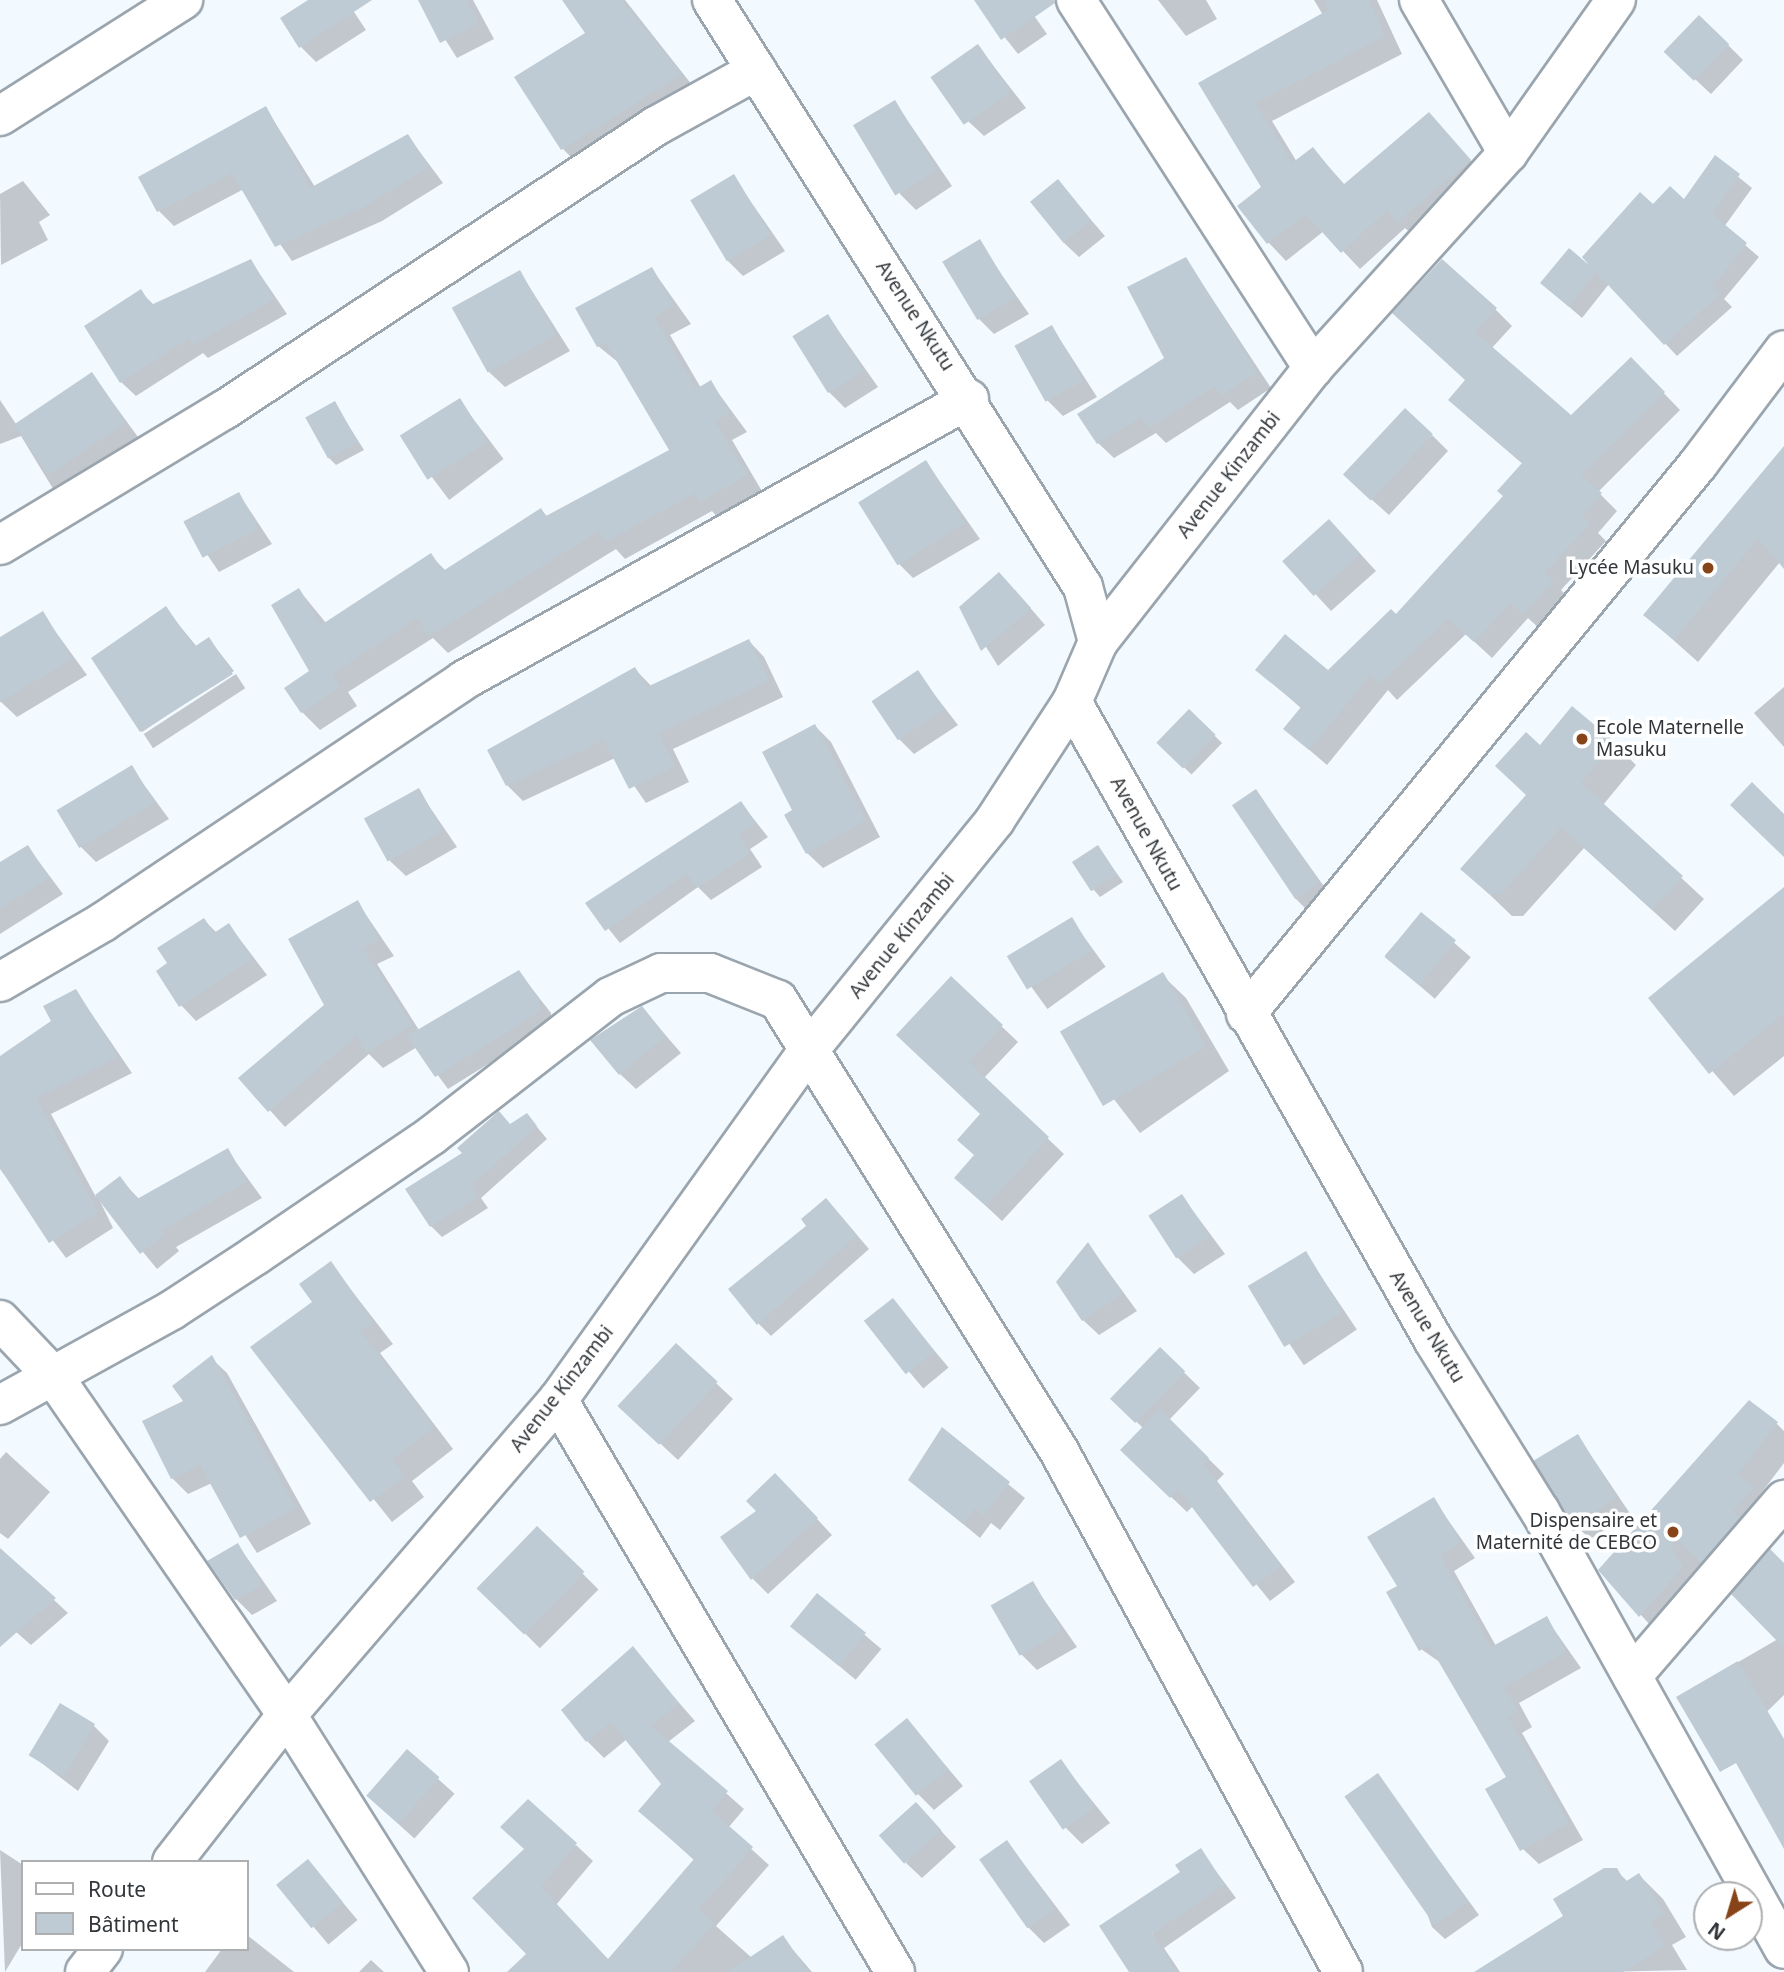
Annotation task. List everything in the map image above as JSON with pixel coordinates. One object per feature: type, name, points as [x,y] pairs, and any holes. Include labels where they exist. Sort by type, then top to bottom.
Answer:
[{"type":"street","points":[[0,116],[183,0]]},
{"type":"street","name":"Avenue Nkutu","points":[[712,0],[969,399],[1083,587],[1098,642]]},
{"type":"street","points":[[1076,0],[1313,368]]},
{"type":"street","points":[[1419,0],[1508,153]]},
{"type":"street","name":"Avenue Kinzambi","points":[[174,1860],[287,1715],[558,1400],[809,1050],[995,820],[1072,702],[1098,642],[1313,368],[1508,153],[1616,0]]},
{"type":"street","points":[[0,545],[224,410],[656,126],[757,70]]},
{"type":"street","points":[[1246,1014],[1690,474],[1784,350]]},
{"type":"street","points":[[0,982],[103,922],[464,680],[969,399]]},
{"type":"street","name":"Avenue Nkutu","points":[[1072,702],[1246,1014],[1632,1676],[1784,1950]]},
{"type":"street","points":[[0,1405],[54,1377],[256,1255],[431,1136],[610,997],[661,973],[710,973],[778,1000],[1059,1451],[1343,1972]]},
{"type":"street","points":[[0,1320],[54,1377],[287,1715],[449,1972]]},
{"type":"street","points":[[558,1400],[895,1972]]},
{"type":"street","points":[[1632,1676],[1784,1500]]},
{"type":"street","points":[[85,1972],[101,1951]]},
{"type":"building","points":[[308,0],[372,0],[299,48],[280,18]]},
{"type":"building","points":[[418,0],[467,0],[479,23],[440,43]]},
{"type":"building","points":[[562,0],[621,0],[682,74],[561,150],[514,77],[585,33]]},
{"type":"building","points":[[974,0],[1054,0],[1055,3],[1001,40]]},
{"type":"building","points":[[1324,0],[1369,0],[1385,36],[1256,103],[1292,163],[1313,147],[1343,185],[1429,112],[1471,160],[1397,222],[1387,210],[1341,253],[1306,214],[1267,244],[1237,206],[1261,187],[1198,83],[1328,10]]},
{"type":"building","points":[[1699,15],[1729,44],[1694,81],[1664,52]]},
{"type":"building","points":[[978,44],[1011,92],[964,125],[930,77]]},
{"type":"building","points":[[895,100],[937,170],[895,196],[853,125]]},
{"type":"building","points":[[266,106],[310,188],[408,134],[429,167],[366,206],[275,247],[232,173],[157,212],[138,177]]},
{"type":"building","points":[[1715,155],[1740,174],[1712,214],[1747,243],[1713,286],[1720,294],[1664,345],[1596,272],[1569,307],[1540,283],[1569,248],[1589,265],[1582,257],[1640,192],[1653,204],[1670,186],[1684,199]]},
{"type":"building","points":[[734,174],[771,235],[727,261],[690,200]]},
{"type":"building","points":[[1058,179],[1091,220],[1063,243],[1030,202]]},
{"type":"building","points":[[980,239],[1015,297],[977,320],[942,262]]},
{"type":"building","points":[[1186,257],[1257,372],[1221,396],[1215,386],[1149,428],[1141,417],[1097,444],[1077,414],[1164,358],[1127,287]]},
{"type":"building","points":[[251,259],[274,299],[193,345],[189,338],[120,383],[84,326],[141,289],[151,305]]},
{"type":"building","points":[[1442,259],[1497,308],[1475,332],[1571,415],[1631,357],[1665,392],[1581,475],[1602,493],[1582,515],[1591,523],[1545,572],[1554,581],[1523,614],[1510,603],[1474,642],[1448,619],[1379,684],[1370,675],[1309,750],[1283,729],[1301,707],[1255,670],[1285,634],[1328,670],[1391,609],[1396,614],[1503,496],[1497,491],[1522,463],[1448,400],[1465,380],[1392,313]]},
{"type":"building","points":[[652,267],[674,306],[654,317],[696,389],[711,380],[730,413],[715,422],[747,475],[700,502],[695,493],[606,542],[599,531],[429,636],[417,618],[332,674],[340,687],[301,713],[284,688],[309,671],[271,605],[299,588],[321,625],[431,553],[443,571],[541,508],[546,516],[669,450],[606,343],[597,347],[575,308]]},
{"type":"building","points":[[520,270],[556,335],[488,373],[452,308]]},
{"type":"building","points":[[828,314],[864,371],[828,393],[792,336]]},
{"type":"building","points":[[1052,325],[1083,381],[1045,402],[1014,346]]},
{"type":"building","points":[[92,372],[126,423],[48,475],[14,425]]},
{"type":"building","points":[[460,398],[488,442],[427,480],[400,436]]},
{"type":"building","points":[[335,401],[358,442],[328,459],[305,417]]},
{"type":"building","points":[[1405,408],[1433,434],[1371,500],[1343,475]]},
{"type":"building","name":"Lycée Masuku","points":[[1784,446],[1784,569],[1758,538],[1674,640],[1643,615]]},
{"type":"building","points":[[926,460],[965,523],[897,565],[858,502]]},
{"type":"building","points":[[239,492],[258,528],[203,558],[183,522]]},
{"type":"building","points":[[1329,519],[1360,554],[1314,596],[1282,561]]},
{"type":"building","points":[[999,572],[1031,608],[981,651],[959,607]]},
{"type":"building","points":[[166,606],[194,647],[209,637],[233,674],[140,732],[91,658]]},
{"type":"building","points":[[43,611],[72,659],[0,702],[0,637]]},
{"type":"building","points":[[749,639],[769,681],[658,733],[675,766],[629,789],[604,740],[506,786],[487,750],[635,667],[647,687]]},
{"type":"building","points":[[918,670],[944,709],[898,740],[872,701]]},
{"type":"building","points":[[1572,706],[1615,742],[1581,783],[1683,876],[1652,910],[1561,827],[1501,894],[1489,894],[1460,869],[1526,795],[1495,766],[1526,732],[1540,745]]},
{"type":"building","points":[[1189,709],[1216,735],[1183,769],[1156,743]]},
{"type":"building","points":[[815,724],[866,820],[806,854],[784,815],[792,810],[762,752]]},
{"type":"building","points":[[132,765],[155,803],[79,848],[57,810]]},
{"type":"building","name":"Ecole Maternelle Masuku","points":[[1752,782],[1784,814],[1784,857],[1730,805]]},
{"type":"building","points":[[419,788],[443,831],[388,861],[364,819]]},
{"type":"building","points":[[1256,789],[1319,883],[1295,899],[1232,805]]},
{"type":"building","points":[[741,801],[756,823],[739,836],[750,853],[697,888],[687,873],[605,931],[585,903]]},
{"type":"building","points":[[28,845],[49,878],[0,909],[0,862]]},
{"type":"building","points":[[1098,845],[1117,874],[1091,891],[1072,862]]},
{"type":"building","points":[[1784,887],[1784,1013],[1709,1074],[1648,998]]},
{"type":"building","points":[[358,900],[379,940],[363,948],[412,1025],[366,1053],[356,1036],[268,1112],[238,1078],[324,1005],[288,939]]},
{"type":"building","points":[[1421,912],[1456,940],[1419,985],[1384,957]]},
{"type":"building","points":[[1072,917],[1092,950],[1027,990],[1007,956]]},
{"type":"building","points":[[204,918],[214,933],[229,923],[252,959],[179,1007],[156,971],[167,963],[157,948]]},
{"type":"building","points":[[519,970],[539,999],[539,1012],[435,1077],[407,1036]]},
{"type":"building","points":[[1163,972],[1206,1046],[1103,1106],[1060,1032]]},
{"type":"building","points":[[951,976],[1003,1025],[969,1062],[1049,1137],[986,1206],[954,1178],[974,1155],[957,1140],[980,1114],[896,1035]]},
{"type":"building","points":[[76,989],[118,1057],[36,1098],[98,1212],[49,1243],[0,1168],[0,1056],[51,1021],[43,1006]]},
{"type":"building","points":[[642,1006],[666,1036],[619,1075],[590,1040]]},
{"type":"building","points":[[499,1111],[510,1124],[527,1113],[537,1126],[471,1186],[479,1196],[430,1227],[405,1189],[462,1153],[457,1148]]},
{"type":"building","points":[[228,1148],[247,1182],[161,1230],[165,1235],[140,1254],[95,1195],[120,1176],[137,1199]]},
{"type":"building","points":[[1182,1194],[1210,1237],[1176,1259],[1148,1216]]},
{"type":"building","points":[[826,1198],[857,1235],[757,1325],[728,1289],[806,1226],[801,1219]]},
{"type":"building","points":[[1088,1242],[1122,1294],[1082,1321],[1056,1282]]},
{"type":"building","points":[[1306,1251],[1343,1312],[1284,1347],[1248,1286]]},
{"type":"building","points":[[331,1261],[374,1323],[361,1332],[434,1427],[392,1459],[405,1476],[370,1502],[250,1347],[312,1302],[299,1284]]},
{"type":"building","points":[[893,1298],[935,1352],[906,1374],[864,1321]]},
{"type":"building","points":[[676,1343],[718,1382],[659,1445],[617,1406]]},
{"type":"building","points":[[1160,1347],[1185,1371],[1135,1423],[1110,1399]]},
{"type":"building","points":[[212,1355],[296,1508],[240,1538],[200,1465],[171,1479],[142,1421],[183,1401],[172,1386]]},
{"type":"building","name":"Dispensaire et Maternité de CEBCO","points":[[1749,1400],[1778,1422],[1738,1474],[1753,1488],[1733,1511],[1740,1518],[1701,1563],[1677,1539],[1670,1545],[1683,1567],[1639,1617],[1598,1570]]},
{"type":"building","points":[[1160,1409],[1209,1458],[1203,1464],[1281,1566],[1253,1587],[1178,1489],[1170,1498],[1120,1450]]},
{"type":"building","points":[[942,1427],[1010,1482],[983,1516],[975,1508],[963,1524],[908,1480]]},
{"type":"building","points":[[1578,1434],[1617,1498],[1572,1525],[1533,1461]]},
{"type":"building","points":[[775,1473],[818,1518],[751,1580],[720,1537],[756,1511],[746,1501]]},
{"type":"building","points":[[1434,1497],[1461,1542],[1440,1555],[1491,1647],[1547,1616],[1566,1652],[1504,1687],[1518,1711],[1508,1717],[1569,1823],[1520,1851],[1485,1789],[1506,1777],[1429,1645],[1419,1651],[1386,1592],[1397,1586],[1367,1537]]},
{"type":"building","points":[[537,1526],[584,1572],[524,1634],[477,1589]]},
{"type":"building","points":[[238,1543],[262,1585],[235,1600],[207,1561]]},
{"type":"building","points":[[0,1548],[56,1598],[0,1647]]},
{"type":"building","points":[[1770,1549],[1784,1563],[1784,1648],[1731,1594]]},
{"type":"building","points":[[1033,1581],[1062,1631],[1020,1656],[991,1606]]},
{"type":"building","points":[[817,1593],[866,1633],[839,1666],[790,1626]]},
{"type":"building","points":[[633,1646],[679,1703],[651,1726],[728,1791],[712,1811],[753,1847],[699,1909],[714,1923],[671,1972],[507,1972],[526,1954],[472,1898],[524,1849],[500,1827],[528,1799],[577,1843],[541,1887],[608,1959],[694,1859],[638,1811],[661,1784],[611,1722],[586,1742],[561,1710]]},
{"type":"building","points":[[1738,1661],[1784,1739],[1784,1849],[1736,1763],[1720,1772],[1676,1697]]},
{"type":"building","points":[[60,1703],[95,1724],[64,1776],[29,1755]]},
{"type":"building","points":[[907,1718],[949,1769],[916,1796],[874,1744]]},
{"type":"building","points":[[407,1749],[439,1777],[399,1824],[366,1796]]},
{"type":"building","points":[[1061,1759],[1095,1807],[1063,1830],[1029,1781]]},
{"type":"building","points":[[1378,1773],[1468,1902],[1434,1925],[1344,1797]]},
{"type":"building","points":[[916,1802],[941,1830],[904,1864],[879,1835]]},
{"type":"building","points":[[1007,1840],[1055,1909],[1027,1928],[979,1860]]},
{"type":"building","points":[[1201,1848],[1225,1885],[1152,1934],[1177,1972],[1129,1972],[1099,1926],[1180,1872],[1175,1865]]},
{"type":"building","points":[[308,1859],[343,1903],[311,1928],[276,1885]]},
{"type":"building","points":[[1604,1868],[1617,1868],[1625,1882],[1639,1873],[1664,1913],[1650,1921],[1665,1946],[1623,1972],[1474,1972],[1563,1916],[1553,1899]]},
{"type":"building","points":[[783,1935],[808,1972],[728,1972]]},
{"type":"place","name":"Lycée Masuku","points":[[1708,568]]},
{"type":"place","name":"Ecole Maternelle Masuku","points":[[1582,739]]},
{"type":"place","name":"Dispensaire et Maternité de CEBCO","points":[[1673,1532]]}]
